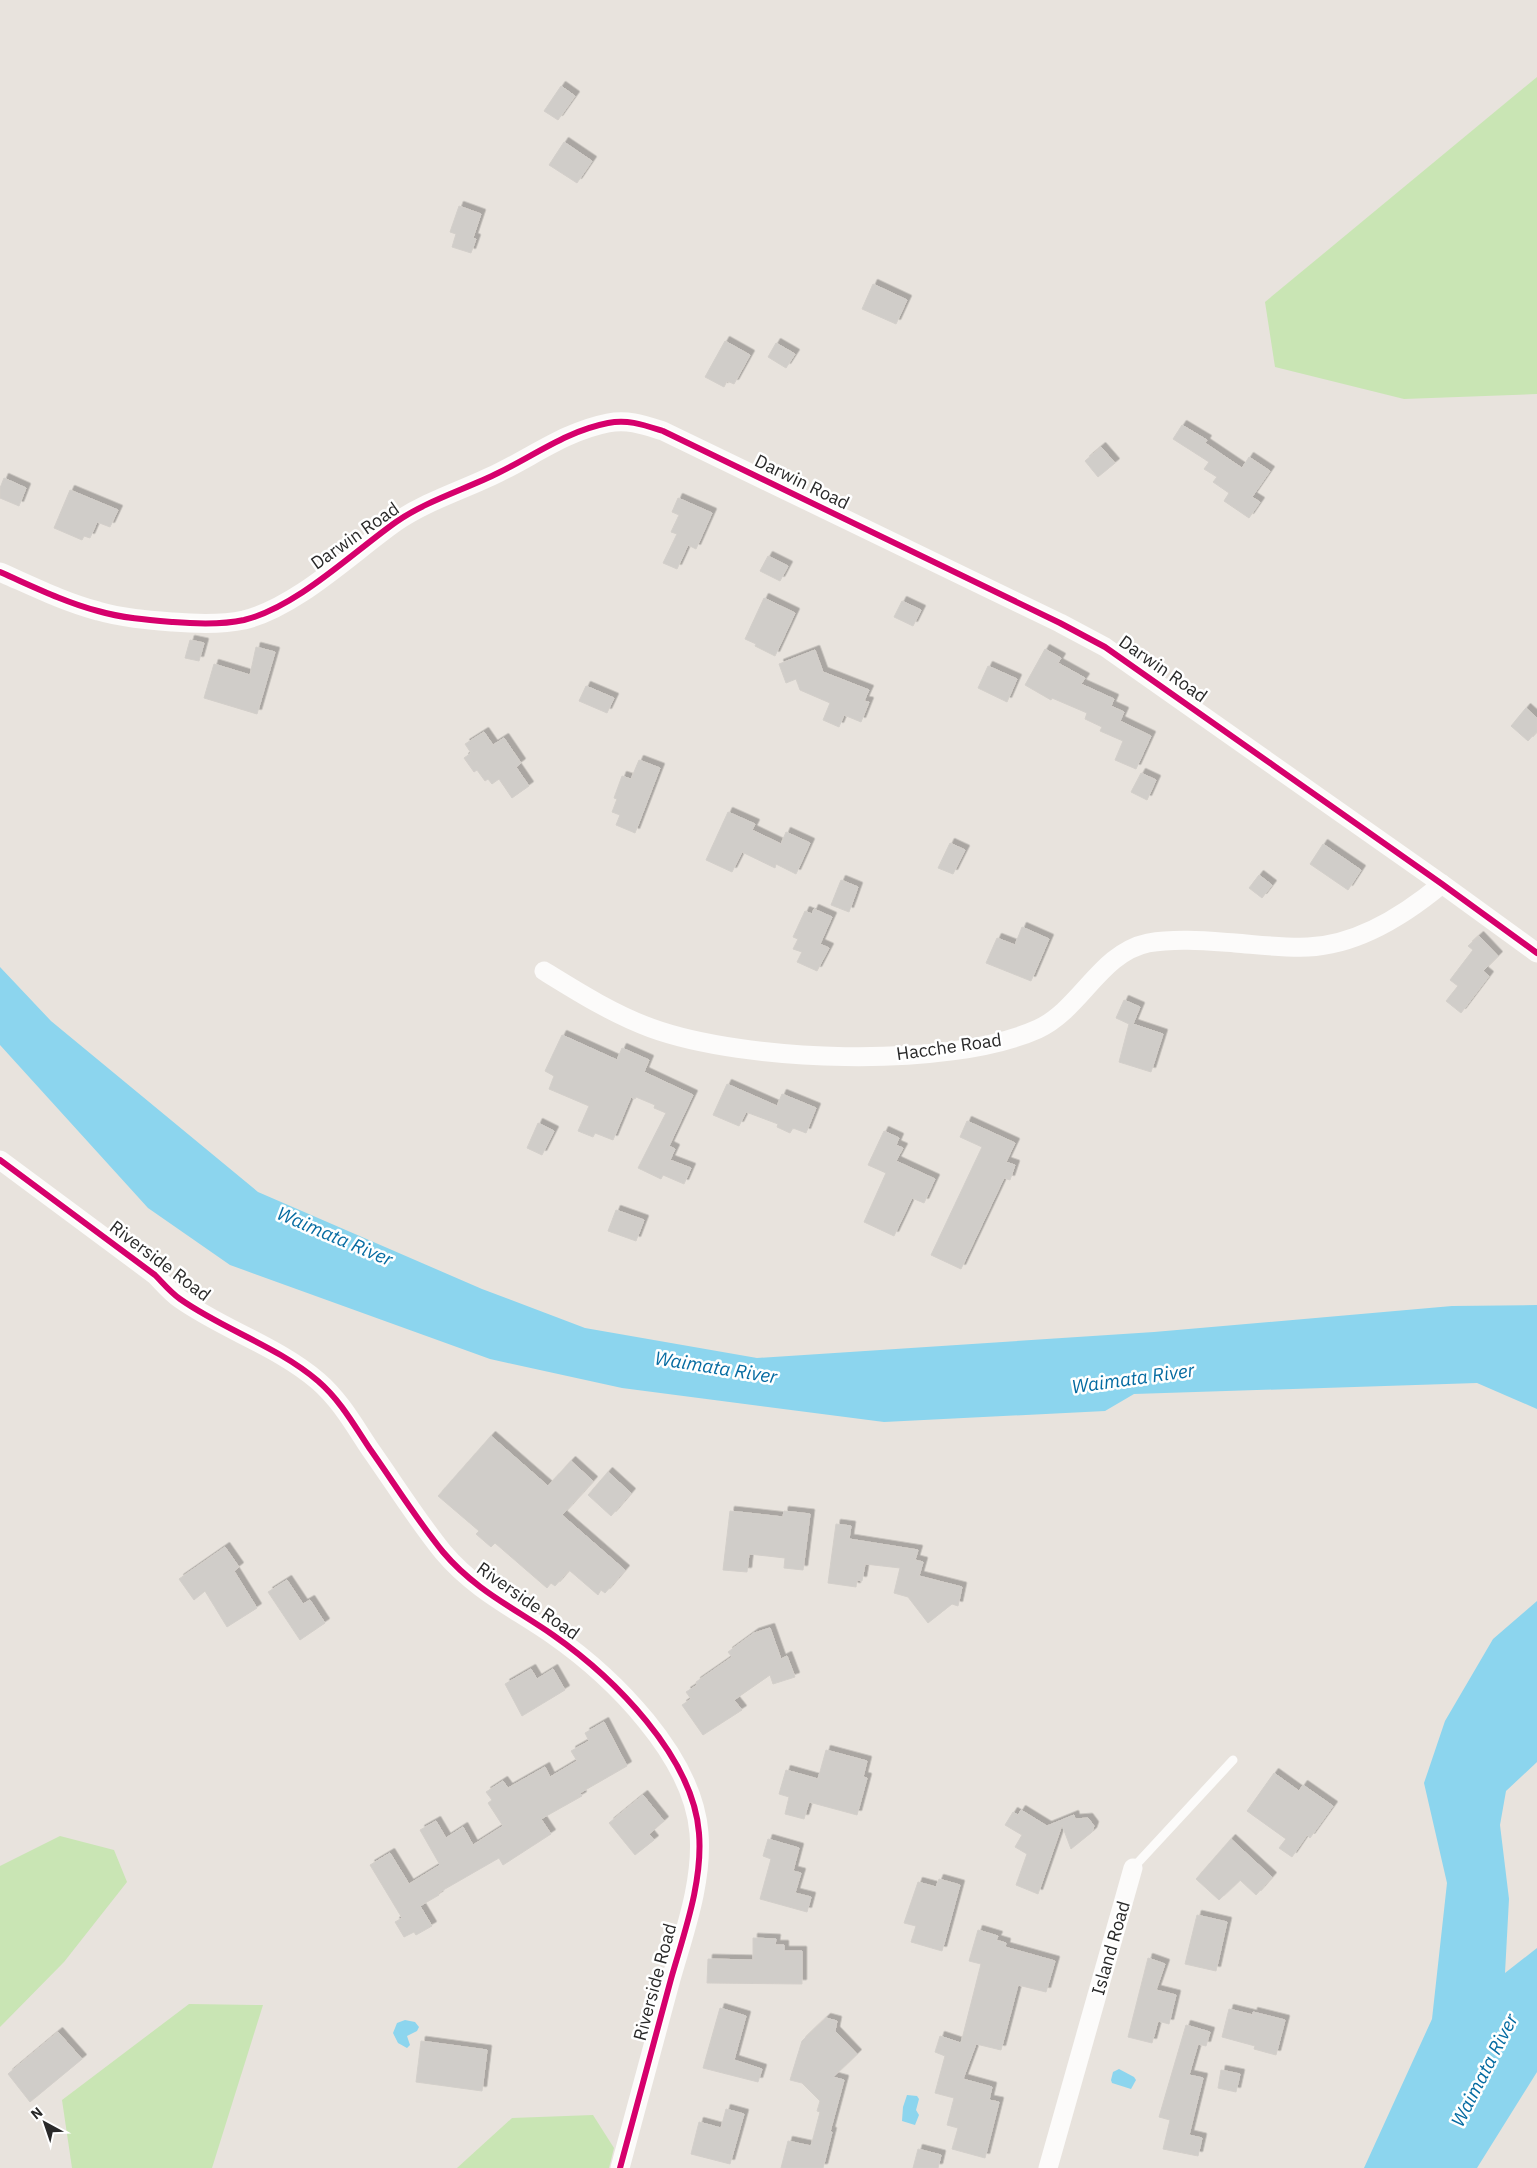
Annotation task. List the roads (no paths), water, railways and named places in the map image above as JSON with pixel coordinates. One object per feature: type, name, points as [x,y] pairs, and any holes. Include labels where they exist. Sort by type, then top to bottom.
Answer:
[{"type":"street","name":"Darwin Road","points":[[0,572],[51,594],[98,611],[146,620],[205,625],[244,620],[268,612],[292,598],[406,516],[498,473],[556,441],[581,430],[609,423],[634,422],[663,431],[1060,623],[1105,647],[1537,953]]},
{"type":"street","name":"Hacche Road","points":[[544,971],[574,990],[624,1016],[651,1028],[704,1043],[788,1054],[906,1055],[994,1043],[1040,1028],[1061,1014],[1108,966],[1129,951],[1146,944],[1170,941],[1310,947],[1329,944],[1354,938],[1384,923],[1426,898],[1442,884]]},
{"type":"street","name":"Riverside Road","points":[[0,1160],[155,1275],[177,1297],[218,1322],[290,1360],[332,1394],[413,1511],[443,1552],[464,1575],[507,1607],[553,1635],[601,1673],[640,1714],[669,1751],[685,1779],[694,1802],[699,1832],[699,1858],[682,1940],[620,2168]]},
{"type":"street","name":"Island Road","points":[[1048,2168],[1133,1868]]},
{"type":"lane","name":"Island Road","points":[[1133,1868],[1232,1760]]},
{"type":"water","name":"Waimata River","points":[[0,967],[51,1021],[258,1192],[482,1289],[585,1328],[757,1358],[1154,1332],[1452,1306],[1537,1305],[1537,1409],[1477,1383],[1134,1394],[1105,1411],[884,1422],[622,1388],[490,1359],[230,1265],[148,1208],[0,1045]]},
{"type":"water","name":"Waimata River","points":[[1537,1601],[1537,1762],[1506,1791],[1500,1825],[1509,1899],[1505,1973],[1537,1948],[1537,2072],[1477,2168],[1364,2168],[1432,2019],[1447,1883],[1424,1783],[1445,1721],[1493,1639]]},
{"type":"water","points":[[405,2020],[415,2022],[419,2027],[417,2031],[407,2036],[410,2045],[407,2048],[398,2043],[393,2033],[397,2023]]},
{"type":"water","points":[[1119,2069],[1136,2080],[1131,2089],[1112,2083],[1113,2072]]},
{"type":"water","points":[[907,2095],[917,2096],[919,2099],[916,2110],[919,2115],[915,2125],[902,2121],[903,2107]]}]
